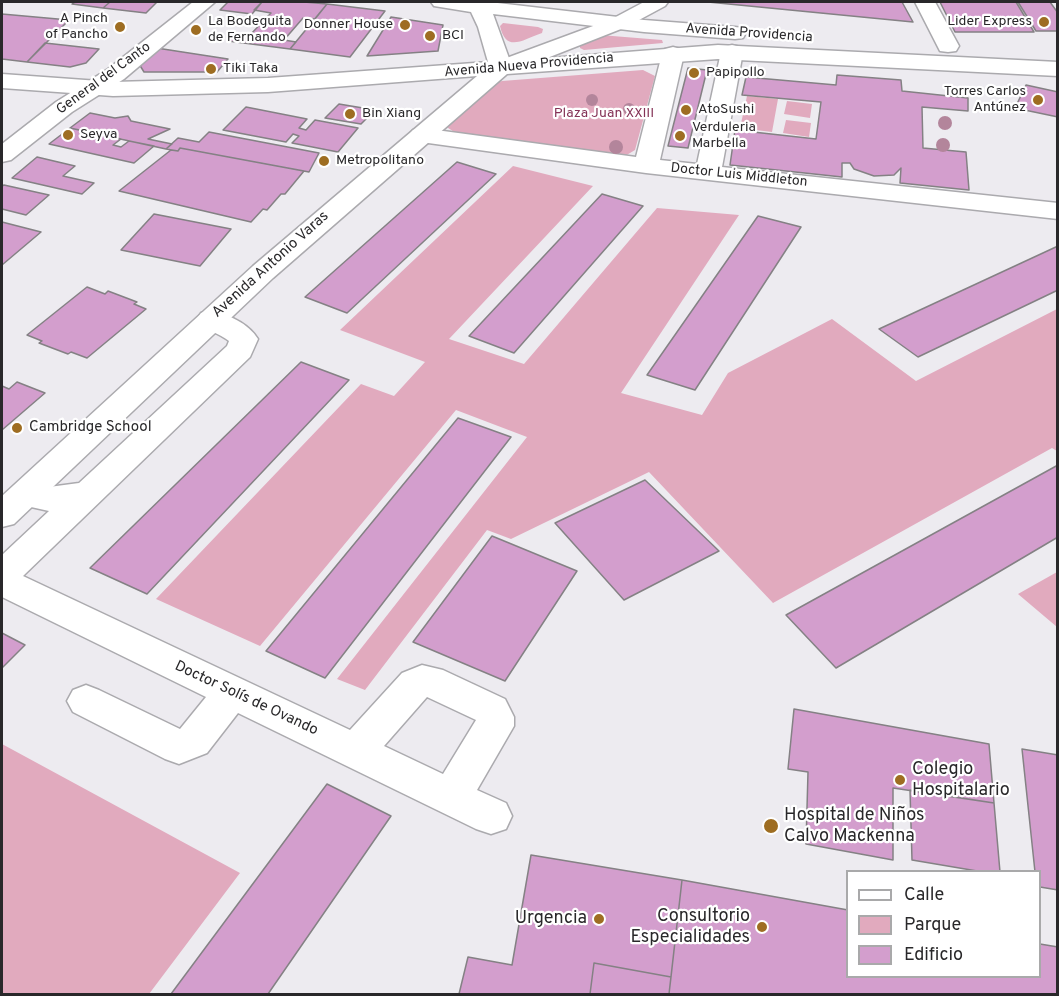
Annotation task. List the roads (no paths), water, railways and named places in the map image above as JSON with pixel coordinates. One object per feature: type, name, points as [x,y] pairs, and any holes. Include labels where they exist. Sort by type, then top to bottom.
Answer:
[{"type":"main road","name":"General del Canto","points":[[2,155],[64,107],[116,74],[204,2]]},
{"type":"main road","name":"Avenida Providencia","points":[[441,2],[479,4],[619,23],[720,32],[948,46],[1058,50]]},
{"type":"main road","points":[[479,4],[489,27],[501,68],[619,23],[658,2]]},
{"type":"main road","points":[[925,2],[948,46]]},
{"type":"main road","name":"Avenida Nueva Providencia","points":[[2,81],[93,88],[268,85],[673,54],[732,52],[1058,69]]},
{"type":"main road","points":[[708,173],[732,52]]},
{"type":"main road","points":[[646,166],[673,54]]},
{"type":"main road","name":"Avenida Antonio Varas","points":[[13,505],[352,192],[501,68]]},
{"type":"main road","name":"Doctor Luis Middleton","points":[[421,135],[646,166],[1058,211]]},
{"type":"main road","points":[[2,575],[240,350],[244,339],[231,328],[211,320]]},
{"type":"main road","points":[[13,505],[90,493]]},
{"type":"main road","name":"Doctor Solís de Ovando","points":[[2,582],[491,816]]},
{"type":"main road","points":[[356,751],[415,684],[422,680],[430,681],[491,710],[495,717],[495,726],[451,797]]},
{"type":"main road","points":[[86,701],[179,747],[193,741],[232,692]]},
{"type":"place","name":"Lider Express","points":[[1044,22]]},
{"type":"place","name":"Donner House","points":[[405,25]]},
{"type":"place","name":"A Pinch of Pancho","points":[[120,27]]},
{"type":"place","name":"La Bodeguita de Fernando","points":[[196,30]]},
{"type":"place","name":"BCI","points":[[430,36]]},
{"type":"place","name":"Tiki Taka","points":[[211,69]]},
{"type":"place","name":"Papipollo","points":[[694,73]]},
{"type":"place","name":"Torres Carlos Antúnez","points":[[1038,100]]},
{"type":"place","name":"AtoSushi","points":[[686,110]]},
{"type":"place","name":"Bin Xiang","points":[[350,114]]},
{"type":"place","name":"Seyva","points":[[68,135]]},
{"type":"place","name":"Verduleria Marbella","points":[[680,136]]},
{"type":"place","name":"Metropolitano","points":[[324,161]]},
{"type":"place","name":"Cambridge School","points":[[17,428]]},
{"type":"place","name":"Colegio Hospitalario","points":[[900,780]]},
{"type":"place","name":"Hospital de Niños Calvo Mackenna","points":[[771,826]]},
{"type":"place","name":"Urgencia","points":[[599,919]]},
{"type":"place","name":"Consultorio Especialidades","points":[[762,927]]},
{"type":"park label","name":"Plaza Juan XXIII","points":[[604,114]]}]
